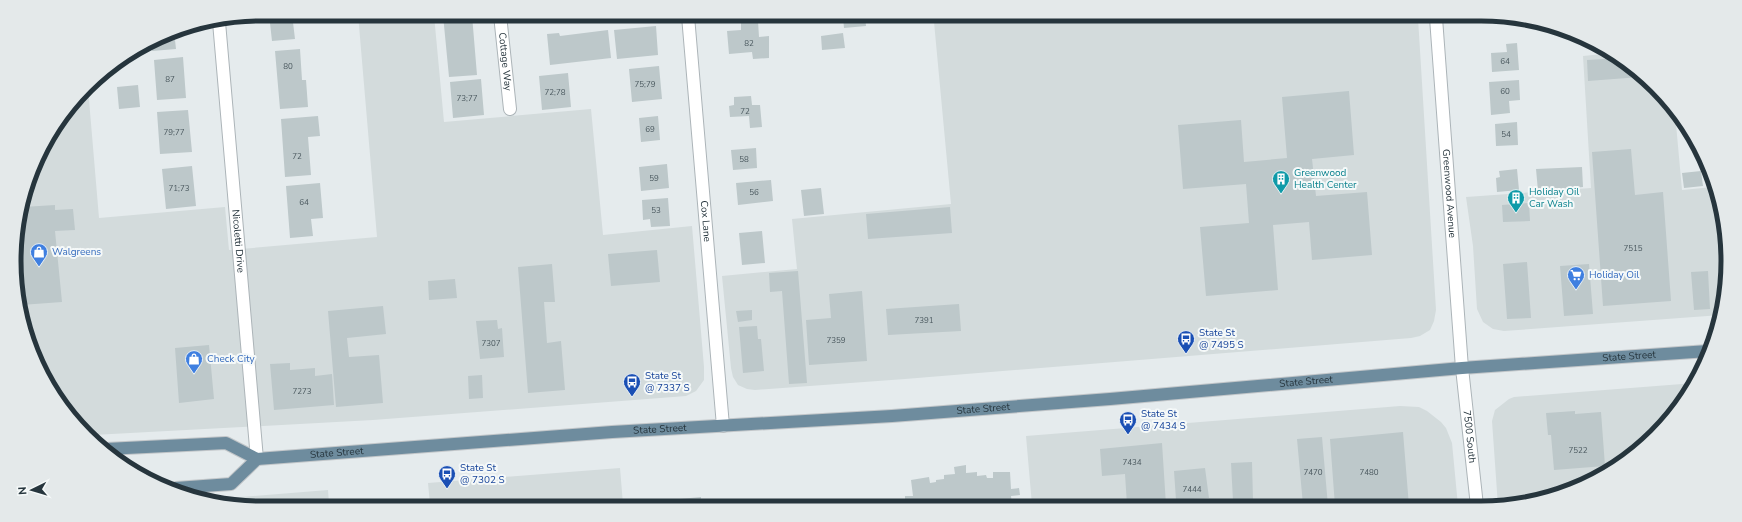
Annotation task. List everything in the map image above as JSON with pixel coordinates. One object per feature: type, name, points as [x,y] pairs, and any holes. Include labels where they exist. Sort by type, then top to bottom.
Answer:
[{"type":"main road","name":"State Street","points":[[257,459],[612,432],[892,416],[1118,399],[1462,368],[1704,351]]},
{"type":"main road","points":[[112,449],[226,443],[257,459],[232,484],[183,488]]},
{"type":"street","name":"Cottage Way","points":[[501,21],[510,109]]},
{"type":"street","name":"Cox Lane","points":[[688,21],[723,426]]},
{"type":"street","name":"Greenwood Avenue","points":[[1436,21],[1462,368]]},
{"type":"street","name":"Nicoletti Drive","points":[[219,25],[257,459]]},
{"type":"street","name":"7500 South","points":[[1462,368],[1476,501]]},
{"type":"shaded area","points":[[359,21],[435,21],[444,122],[591,109],[603,235],[692,226],[704,380],[696,391],[686,396],[373,420],[96,435],[71,407],[53,381],[39,353],[29,323],[23,292],[21,261],[23,230],[29,199],[39,169],[53,141],[61,128],[89,94],[99,218],[225,207],[229,250],[377,237]]},
{"type":"shaded area","points":[[1418,21],[1436,310],[1434,321],[1430,330],[1420,336],[1411,338],[905,379],[755,390],[747,389],[738,385],[733,377],[731,368],[722,276],[797,269],[792,219],[951,204],[934,22]]},
{"type":"shaded area","points":[[1603,54],[1614,61],[1651,91],[1676,121],[1682,190],[1709,187],[1716,214],[1719,230],[1721,261],[1719,292],[1715,315],[1504,331],[1493,329],[1483,322],[1477,309],[1473,246],[1466,197],[1591,188],[1583,56]]},
{"type":"shaded area","points":[[1687,384],[1681,394],[1651,431],[1614,461],[1601,469],[1573,483],[1543,493],[1512,499],[1498,500],[1492,421],[1495,410],[1514,397]]},
{"type":"shaded area","points":[[1400,406],[1419,407],[1427,411],[1446,428],[1452,443],[1458,501],[1032,501],[1026,436]]},
{"type":"shaded area","points":[[620,468],[623,501],[430,501],[428,483]]},
{"type":"shaded area","points":[[328,490],[329,501],[261,501],[226,498]]},
{"type":"building","points":[[270,21],[293,21],[295,39],[272,41]]},
{"type":"building","points":[[444,21],[472,21],[477,75],[449,77]]},
{"type":"building","points":[[758,21],[759,37],[769,36],[769,58],[753,59],[752,52],[729,54],[727,31],[741,30],[741,22]]},
{"type":"building","points":[[843,21],[866,21],[866,26],[844,28]]},
{"type":"building","points":[[656,26],[658,55],[617,59],[614,30]]},
{"type":"building","points":[[608,30],[611,58],[550,65],[547,34],[559,33],[560,36]]},
{"type":"building","points":[[843,33],[845,48],[822,50],[821,36]]},
{"type":"building","points":[[175,37],[176,49],[152,51],[152,48]]},
{"type":"building","points":[[1517,43],[1519,70],[1492,72],[1491,53],[1507,52],[1506,44]]},
{"type":"building","points":[[300,49],[302,80],[306,80],[308,107],[280,109],[275,51]]},
{"type":"building","points":[[183,57],[186,98],[157,100],[154,60]]},
{"type":"building","points":[[1610,59],[1635,77],[1588,81],[1587,60]]},
{"type":"building","points":[[659,66],[662,99],[632,102],[629,69]]},
{"type":"building","points":[[568,73],[571,107],[542,110],[539,76]]},
{"type":"building","points":[[481,79],[484,115],[453,118],[450,82]]},
{"type":"building","points":[[1519,80],[1520,100],[1509,101],[1510,113],[1491,115],[1489,82]]},
{"type":"building","points":[[138,85],[140,107],[119,109],[117,87]]},
{"type":"building","name":"Greenwood Health Center","points":[[1349,91],[1354,155],[1312,159],[1316,196],[1367,192],[1372,255],[1312,260],[1309,222],[1273,225],[1278,290],[1206,296],[1200,227],[1249,223],[1246,184],[1183,189],[1178,125],[1241,120],[1244,162],[1287,158],[1282,97]]},
{"type":"building","points":[[751,96],[752,105],[760,105],[762,127],[750,128],[749,116],[730,117],[729,106],[734,105],[734,97]]},
{"type":"building","points":[[188,110],[192,152],[160,154],[157,112]]},
{"type":"building","points":[[318,116],[320,136],[308,137],[311,175],[285,177],[281,119]]},
{"type":"building","points":[[658,116],[660,140],[641,142],[639,118]]},
{"type":"building","points":[[1517,122],[1518,145],[1496,146],[1495,124]]},
{"type":"building","points":[[756,148],[757,168],[733,170],[731,150]]},
{"type":"building","points":[[1631,149],[1635,195],[1663,192],[1671,301],[1603,306],[1592,152]]},
{"type":"building","points":[[667,164],[669,188],[641,191],[639,167]]},
{"type":"building","points":[[192,166],[196,206],[166,209],[162,169]]},
{"type":"building","points":[[1582,167],[1583,187],[1538,191],[1536,169]]},
{"type":"building","points":[[1517,169],[1519,190],[1497,192],[1496,178],[1500,177],[1499,171]]},
{"type":"building","points":[[1701,171],[1703,186],[1684,188],[1682,173]]},
{"type":"building","points":[[771,180],[773,201],[738,205],[736,183]]},
{"type":"building","points":[[320,183],[323,218],[311,219],[313,236],[290,238],[286,186]]},
{"type":"building","points":[[821,188],[824,214],[804,216],[801,190]]},
{"type":"building","points":[[668,198],[670,226],[651,227],[650,219],[643,220],[642,200]]},
{"type":"building","name":"Holiday Oil Car Wash","points":[[1529,203],[1530,221],[1503,222],[1502,205]]},
{"type":"building","name":"Walgreens","points":[[55,205],[55,210],[73,209],[75,230],[55,231],[62,302],[25,305],[21,261],[23,230],[27,207]]},
{"type":"building","points":[[950,207],[952,233],[868,239],[866,214]]},
{"type":"building","points":[[762,231],[765,263],[742,265],[739,233]]},
{"type":"building","points":[[657,250],[660,282],[611,286],[608,254]]},
{"type":"building","points":[[1527,262],[1531,318],[1507,319],[1503,264]]},
{"type":"building","points":[[552,264],[555,302],[544,302],[547,343],[561,341],[565,390],[528,393],[518,267]]},
{"type":"building","name":"Holiday Oil","points":[[1589,264],[1593,314],[1564,316],[1560,266]]},
{"type":"building","points":[[798,271],[807,383],[789,384],[782,291],[770,292],[769,273]]},
{"type":"building","points":[[1708,271],[1710,309],[1694,310],[1691,272]]},
{"type":"building","points":[[455,279],[457,298],[429,300],[428,281]]},
{"type":"building","points":[[862,291],[867,361],[809,365],[806,320],[831,318],[829,294]]},
{"type":"building","points":[[959,304],[961,331],[888,335],[886,309]]},
{"type":"building","points":[[383,306],[386,334],[347,338],[349,357],[379,355],[383,403],[336,407],[328,311]]},
{"type":"building","points":[[752,310],[752,320],[738,322],[736,311]]},
{"type":"building","points":[[497,320],[498,329],[502,328],[504,357],[480,359],[476,321]]},
{"type":"building","points":[[757,326],[758,339],[761,339],[764,371],[743,373],[739,327]]},
{"type":"building","name":"Check City","points":[[209,345],[214,399],[179,403],[175,348]]},
{"type":"building","points":[[290,363],[290,370],[315,368],[315,376],[332,374],[334,405],[274,410],[270,364]]},
{"type":"building","points":[[482,375],[483,398],[469,399],[468,376]]},
{"type":"building","points":[[1575,411],[1575,414],[1601,412],[1605,466],[1554,470],[1551,435],[1548,435],[1546,413]]},
{"type":"building","points":[[1403,432],[1409,501],[1335,501],[1330,439]]},
{"type":"building","points":[[1322,437],[1328,501],[1303,501],[1297,439]]},
{"type":"building","points":[[1162,443],[1166,501],[1127,501],[1125,474],[1102,476],[1100,449]]},
{"type":"building","points":[[1252,462],[1253,500],[1233,501],[1231,463]]},
{"type":"building","points":[[966,465],[966,473],[977,472],[977,476],[986,475],[987,478],[993,478],[993,472],[1010,472],[1011,489],[1019,488],[1020,495],[1011,496],[1012,501],[905,501],[905,496],[913,496],[911,480],[929,477],[930,483],[936,482],[936,480],[944,479],[944,475],[955,474],[954,467]]},
{"type":"building","points":[[1205,468],[1209,498],[1176,500],[1174,471]]},
{"type":"building","points":[[701,497],[701,501],[680,501],[680,499]]},
{"type":"place","name":"Greenwood Health Center","points":[[1281,194]]},
{"type":"place","name":"Holiday Oil Car Wash","points":[[1516,213]]},
{"type":"place","name":"Walgreens","points":[[39,267]]},
{"type":"place","name":"Holiday Oil","points":[[1576,290]]},
{"type":"place","name":"State St @ 7495 S","points":[[1186,354]]},
{"type":"place","name":"Check City","points":[[194,374]]},
{"type":"place","name":"State St @ 7337 S","points":[[632,397]]},
{"type":"place","name":"State St @ 7434 S","points":[[1128,435]]},
{"type":"place","name":"State St @ 7302 S","points":[[447,489]]}]
